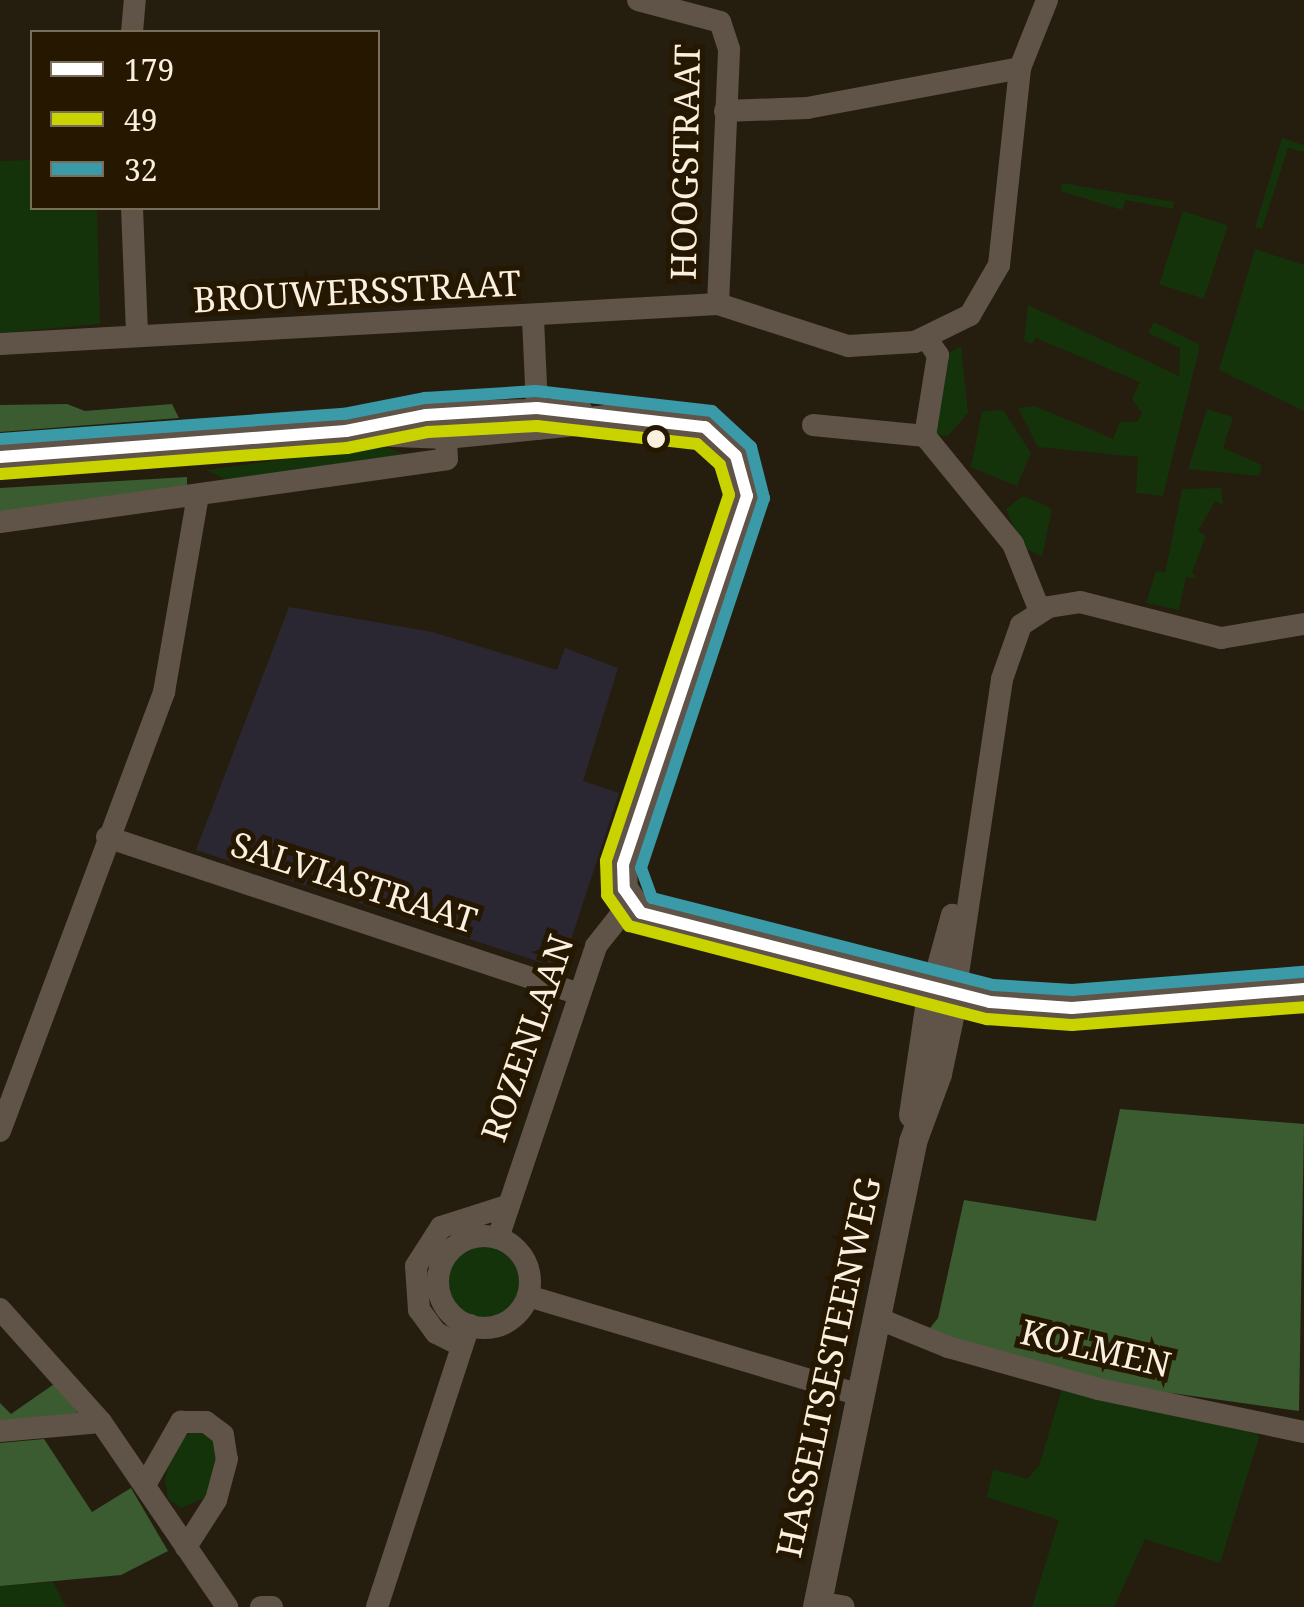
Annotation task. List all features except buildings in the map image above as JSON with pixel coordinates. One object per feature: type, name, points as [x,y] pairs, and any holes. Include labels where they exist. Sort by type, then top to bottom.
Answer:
[{"type":"street","points":[[132,30],[134,0]]},
{"type":"street","points":[[638,0],[724,11]]},
{"type":"street","points":[[926,436],[938,355],[927,339],[970,315],[992,282],[1020,68],[1047,0]]},
{"type":"street","name":"HOOGSTRAAT","points":[[724,11],[728,49],[718,304],[832,342],[886,346],[927,339]]},
{"type":"street","points":[[726,111],[808,108],[1020,68]]},
{"type":"street","points":[[132,210],[137,334]]},
{"type":"street","name":"BROUWERSSTRAAT","points":[[0,344],[137,334],[532,319],[718,304]]},
{"type":"street","points":[[532,319],[538,419]]},
{"type":"street","points":[[0,457],[538,419],[692,424],[732,448],[744,471],[746,496],[623,865],[631,902],[641,913],[675,925],[943,991],[1072,1008],[1304,989]]},
{"type":"street","points":[[0,522],[447,459],[445,424]]},
{"type":"street","points":[[813,426],[926,436],[1013,544],[1040,611],[1080,602],[1221,638],[1304,624]]},
{"type":"street","points":[[0,1131],[164,692],[198,495]]},
{"type":"street","name":"HASSELTSESTEENWEG","points":[[826,1605],[860,1395],[913,1142],[938,1074],[943,991],[1009,647],[1040,611]]},
{"type":"street","name":"SALVIASTRAAT","points":[[107,837],[578,994]]},
{"type":"street","name":"ROZENLAAN","points":[[498,1238],[578,994],[602,933],[631,902]]},
{"type":"street","points":[[465,1336],[446,1308],[441,1267],[457,1244],[498,1238],[521,1254],[528,1296],[505,1323],[465,1336],[436,1333],[419,1310],[416,1266],[441,1226],[506,1206]]},
{"type":"street","points":[[528,1296],[860,1395]]},
{"type":"street","points":[[0,1309],[101,1422],[227,1607]]},
{"type":"street","name":"KOLMEN","points":[[877,1318],[915,1330],[948,1347],[1098,1389],[1304,1432]]},
{"type":"street","points":[[377,1607],[465,1336]]},
{"type":"street","points":[[0,1431],[101,1422]]},
{"type":"street","points":[[145,1484],[181,1422],[206,1422],[223,1435],[228,1459],[216,1500],[186,1547]]},
{"type":"street","points":[[261,1607],[272,1607]]},
{"type":"shaded area","points":[[289,607],[432,632],[557,670],[565,648],[618,668],[583,781],[619,793],[564,961],[546,964],[196,850]]},
{"type":"green space","points":[[1282,138],[1304,145],[1304,152],[1288,148],[1262,229],[1255,227]]},
{"type":"green space","points":[[30,160],[30,210],[97,210],[100,324],[0,333],[0,161]]},
{"type":"green space","points":[[1062,183],[1174,202],[1173,209],[1126,200],[1122,210],[1061,191]]},
{"type":"green space","points":[[1183,211],[1228,226],[1204,299],[1159,284]]},
{"type":"green space","points":[[1255,249],[1304,265],[1304,411],[1219,370]]},
{"type":"green space","points":[[1028,305],[1179,376],[1180,348],[1148,333],[1154,322],[1200,345],[1163,496],[1136,493],[1138,457],[1038,447],[1018,408],[1035,406],[1113,439],[1120,422],[1137,422],[1142,413],[1132,399],[1140,382],[1036,338],[1032,344],[1024,341]]},
{"type":"green space","points":[[961,346],[968,413],[948,436],[935,435],[947,354]]},
{"type":"green space","points":[[67,404],[85,411],[172,404],[179,418],[0,432],[0,405]]},
{"type":"green space","points":[[1207,409],[1233,417],[1223,448],[1262,465],[1259,476],[1188,469]]},
{"type":"green space","points":[[1003,410],[1031,453],[1017,486],[971,467],[982,411]]},
{"type":"green space","points":[[346,441],[347,445],[0,473],[0,468]]},
{"type":"green space","points":[[382,446],[405,454],[227,480],[206,470]]},
{"type":"green space","points":[[187,477],[187,489],[0,512],[0,488]]},
{"type":"green space","points":[[1221,488],[1223,505],[1215,501],[1198,531],[1206,536],[1192,572],[1197,579],[1186,577],[1179,610],[1146,603],[1156,571],[1165,573],[1182,489]]},
{"type":"green space","points":[[1023,496],[1052,509],[1042,557],[1021,546],[1006,509]]},
{"type":"green space","points":[[1120,1109],[1304,1124],[1299,1411],[1101,1383],[944,1340],[930,1328],[938,1318],[964,1200],[1096,1221]]},
{"type":"green space","points":[[484,1246],[509,1257],[520,1282],[509,1307],[484,1318],[459,1307],[448,1282],[459,1257]]},
{"type":"green space","points":[[57,1382],[79,1415],[0,1423],[0,1403],[11,1414]]},
{"type":"green space","points":[[1063,1386],[1253,1426],[1259,1438],[1220,1563],[1145,1539],[1114,1607],[1032,1607],[1059,1520],[987,1497],[993,1469],[1027,1479],[1039,1466]]},
{"type":"green space","points":[[196,1429],[219,1444],[207,1497],[181,1508],[168,1499],[165,1478],[176,1443]]},
{"type":"green space","points":[[44,1439],[92,1512],[131,1488],[168,1551],[121,1575],[0,1586],[0,1443]]},
{"type":"green space","points":[[53,1582],[66,1607],[0,1607],[0,1586]]},
{"type":"transit line","name":"32","points":[[0,439],[344,414],[425,398],[536,391],[712,411],[751,447],[764,498],[641,868],[652,898],[993,985],[1072,990],[1303,972]]},
{"type":"transit line","name":"179","points":[[0,457],[346,431],[426,415],[537,408],[705,427],[736,456],[747,496],[623,865],[624,889],[641,913],[990,1002],[1072,1008],[1304,989]]},
{"type":"transit line","name":"49","points":[[1,474],[347,448],[428,432],[537,426],[697,444],[720,465],[729,495],[606,861],[607,895],[629,926],[987,1019],[1072,1025],[1304,1007]]}]
